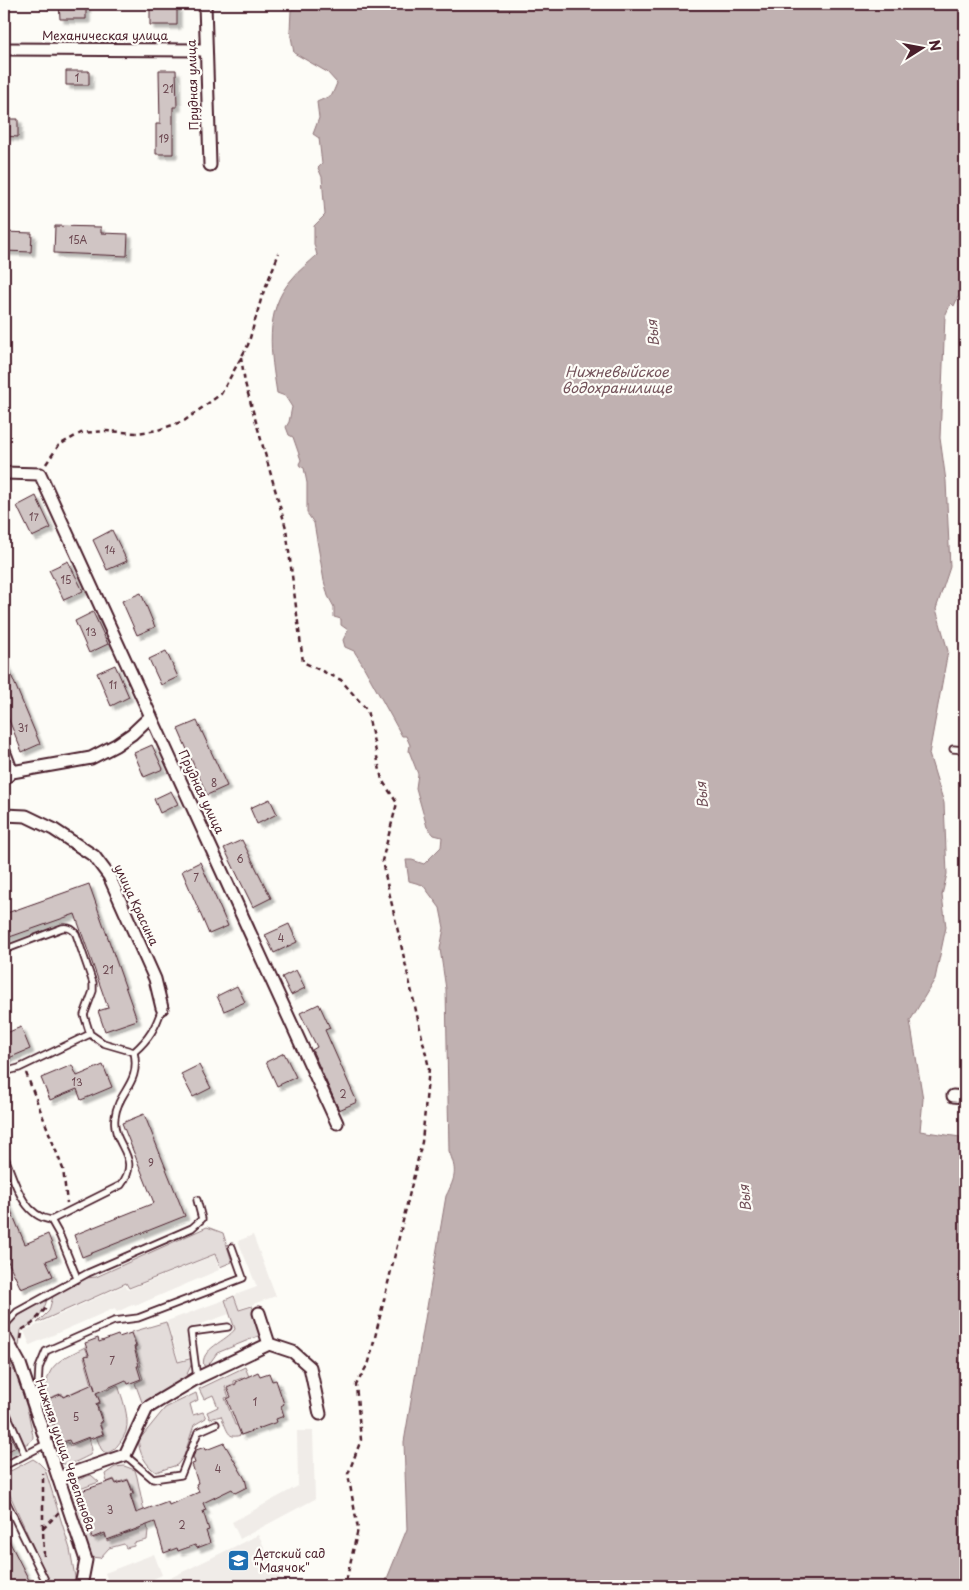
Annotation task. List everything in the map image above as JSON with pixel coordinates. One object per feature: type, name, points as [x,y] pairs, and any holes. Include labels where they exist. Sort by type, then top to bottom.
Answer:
[{"type":"street","name":"Прудная улица","points":[[205,4],[210,165]]},
{"type":"street","name":"Механическая улица","points":[[4,49],[206,50]]},
{"type":"street","points":[[4,473],[40,474]]},
{"type":"street","name":"Прудная улица","points":[[40,474],[336,1123]]},
{"type":"street","points":[[4,751],[8,775],[91,758],[127,738],[151,716]]},
{"type":"street","name":"улица Красина","points":[[4,815],[26,816],[39,822],[84,848],[102,864],[155,979],[162,1008]]},
{"type":"street","points":[[953,1096],[965,1097]]},
{"type":"street","points":[[259,1313],[269,1344]]},
{"type":"street","name":"Нижняя улица Черепанова","points":[[4,1335],[20,1364],[86,1560],[81,1586]]},
{"type":"street","points":[[58,1478],[125,1455],[147,1408],[197,1378],[269,1344],[293,1352],[310,1367],[320,1414]]},
{"type":"lane","points":[[953,749],[965,750]]},
{"type":"lane","points":[[4,950],[62,928],[73,930],[93,983],[93,990],[84,1014],[90,1034],[103,1043],[134,1052]]},
{"type":"lane","points":[[134,1052],[145,1043],[156,1026],[162,1008]]},
{"type":"lane","points":[[4,1072],[24,1066],[90,1034]]},
{"type":"lane","points":[[4,1155],[29,1210],[44,1219],[51,1220],[121,1184],[128,1176],[130,1169],[129,1161],[116,1132],[115,1116],[117,1106],[130,1086],[136,1069],[134,1052]]},
{"type":"lane","points":[[4,1326],[17,1312],[78,1278],[192,1228],[202,1219],[197,1200]]},
{"type":"lane","points":[[51,1220],[78,1278]]},
{"type":"lane","points":[[37,1414],[39,1368],[46,1351],[114,1321],[138,1318],[243,1278],[232,1247]]},
{"type":"lane","points":[[197,1378],[191,1332],[228,1328]]},
{"type":"lane","points":[[4,1407],[25,1455]]},
{"type":"lane","points":[[125,1455],[153,1479],[181,1476],[198,1432],[216,1424]]},
{"type":"lane","points":[[4,1466],[46,1444]]},
{"type":"lane","points":[[4,1497],[47,1584]]},
{"type":"path","points":[[40,474],[60,445],[80,433],[106,431],[137,433],[158,430],[184,421],[221,394],[248,345],[262,296],[279,253]]},
{"type":"path","points":[[241,357],[245,383],[286,528],[303,662],[340,680],[367,710],[382,780],[397,803],[382,861],[429,1068],[422,1142],[369,1362],[356,1385],[361,1440],[348,1474],[358,1529],[345,1586]]},
{"type":"path","points":[[24,1066],[54,1150],[63,1168],[68,1212]]},
{"type":"path","points":[[20,1341],[23,1329],[32,1324],[46,1308],[49,1294]]},
{"type":"path","points":[[43,1467],[43,1530],[47,1584]]},
{"type":"path","points":[[43,1530],[66,1504]]},
{"type":"shaded area","points":[[207,1227],[223,1233],[232,1262],[220,1267],[215,1254],[129,1288],[126,1283],[37,1323],[49,1311],[53,1296],[86,1278],[96,1277]]},
{"type":"shaded area","points":[[253,1235],[276,1296],[239,1309],[235,1295],[257,1287],[238,1241]]},
{"type":"shaded area","points":[[215,1255],[219,1270],[135,1306],[134,1304],[117,1312],[115,1308],[30,1345],[24,1331],[125,1285],[128,1290]]},
{"type":"shaded area","points":[[234,1296],[239,1310],[252,1306],[263,1334],[217,1353],[207,1367],[204,1366],[204,1360],[210,1350],[235,1329],[225,1300]]},
{"type":"shaded area","points":[[47,1299],[44,1309],[38,1318],[21,1330],[19,1346],[16,1348],[8,1334],[7,1328],[15,1318]]},
{"type":"shaded area","points":[[224,1300],[229,1314],[187,1329],[195,1355],[179,1361],[167,1321]]},
{"type":"shaded area","points":[[166,1322],[178,1362],[193,1358],[193,1361],[183,1383],[144,1403],[135,1383],[143,1379],[135,1348],[137,1346],[132,1332]]},
{"type":"shaded area","points":[[85,1347],[88,1354],[84,1357],[93,1388],[82,1392],[80,1389],[63,1397],[62,1393],[47,1399],[46,1388],[48,1378],[55,1365]]},
{"type":"shaded area","points":[[4,1351],[17,1378],[29,1416],[33,1437],[31,1441],[24,1445],[4,1399]]},
{"type":"shaded area","points":[[245,1367],[250,1379],[244,1382],[242,1378],[234,1381],[234,1384],[225,1387],[229,1397],[225,1398],[235,1425],[251,1431],[234,1436],[228,1433],[221,1416],[210,1419],[207,1412],[218,1407],[213,1395],[204,1399],[199,1389]]},
{"type":"shaded area","points":[[118,1385],[126,1414],[127,1426],[123,1438],[116,1447],[109,1452],[105,1452],[101,1449],[97,1439],[97,1437],[104,1435],[100,1424],[103,1422],[97,1404],[100,1403],[96,1391],[106,1387],[107,1390]]},
{"type":"shaded area","points":[[196,1393],[198,1400],[190,1404],[193,1415],[203,1412],[206,1418],[194,1425],[184,1456],[177,1465],[156,1472],[143,1458],[139,1440],[165,1408]]},
{"type":"shaded area","points":[[47,1400],[51,1411],[48,1413],[55,1431],[52,1433],[57,1445],[68,1442],[70,1446],[89,1438],[92,1450],[90,1455],[71,1463],[64,1464],[58,1461],[47,1436],[45,1406]]},
{"type":"shaded area","points":[[297,1431],[313,1431],[315,1499],[240,1539],[232,1522],[298,1486]]},
{"type":"shaded area","points":[[33,1459],[45,1469],[70,1549],[75,1577],[72,1586],[51,1586],[5,1484],[5,1474]]},
{"type":"shaded area","points":[[124,1466],[135,1470],[148,1530],[147,1540],[134,1543],[134,1546],[126,1548],[124,1544],[109,1548],[100,1558],[91,1557],[86,1548],[74,1507],[83,1497],[85,1503],[82,1505],[90,1522],[87,1524],[91,1539],[105,1535],[107,1541],[122,1536],[121,1531],[124,1531],[125,1534],[140,1529],[131,1495],[134,1493],[128,1479],[116,1483],[114,1479],[107,1482],[105,1474],[115,1467]]},
{"type":"shaded area","points":[[91,1475],[99,1482],[80,1489],[81,1493],[73,1502],[72,1491],[74,1484]]},
{"type":"shaded area","name":"Детский сад \"Маячок\"","points":[[258,1535],[284,1586],[154,1586]]},
{"type":"shaded area","points":[[154,1554],[162,1575],[138,1586],[110,1586],[105,1573]]},
{"type":"water","name":"Нижневыйское водохранилище","points":[[316,4],[965,4],[965,294],[958,297],[954,306],[951,303],[945,316],[940,438],[946,481],[950,567],[936,609],[948,651],[929,754],[944,803],[947,874],[942,895],[946,927],[935,979],[910,1021],[923,1099],[920,1131],[960,1137],[965,1147],[965,1586],[384,1586],[407,1529],[404,1442],[446,1196],[454,1174],[449,1151],[446,989],[440,949],[444,928],[440,908],[423,885],[409,881],[406,860],[424,864],[441,847],[442,837],[434,835],[427,827],[416,788],[418,774],[409,751],[410,745],[406,736],[402,736],[354,651],[345,647],[343,640],[348,630],[341,625],[341,619],[334,617],[334,607],[328,596],[324,581],[314,523],[307,513],[307,483],[304,468],[299,464],[301,460],[293,437],[289,435],[286,427],[292,407],[285,396],[277,393],[271,349],[273,319],[283,292],[292,279],[317,255],[314,244],[314,226],[325,215],[322,177],[318,168],[322,164],[319,138],[313,134],[319,118],[317,102],[332,95],[337,83],[327,72],[294,53],[290,31],[291,10],[301,7],[309,9],[313,8]]},
{"type":"building","points":[[59,4],[86,4],[86,19],[60,19]]},
{"type":"building","points":[[150,5],[177,6],[177,25],[150,25]]},
{"type":"building","points":[[159,70],[176,70],[177,107],[173,107],[173,154],[156,154],[156,124],[160,124]]},
{"type":"building","points":[[66,71],[89,71],[89,85],[66,85]]},
{"type":"building","points":[[4,119],[18,119],[18,137],[4,136]]},
{"type":"building","points":[[55,226],[101,227],[101,233],[128,234],[127,256],[54,253]]},
{"type":"building","points":[[4,232],[32,233],[31,252],[4,251]]},
{"type":"building","points":[[36,496],[51,528],[32,537],[17,506]]},
{"type":"building","points":[[112,530],[127,561],[107,570],[93,540]]},
{"type":"building","points":[[68,561],[83,591],[64,600],[49,570]]},
{"type":"building","points":[[141,593],[155,627],[137,635],[122,601]]},
{"type":"building","points":[[93,612],[108,644],[89,653],[75,621]]},
{"type":"building","points":[[166,651],[178,677],[161,685],[149,659]]},
{"type":"building","points":[[4,658],[40,744],[22,752],[4,708]]},
{"type":"building","points":[[115,665],[129,697],[111,706],[97,673]]},
{"type":"building","points":[[197,721],[227,786],[207,795],[178,729]]},
{"type":"building","points":[[152,745],[163,769],[144,777],[134,753]]},
{"type":"building","points":[[171,791],[178,804],[160,813],[154,799]]},
{"type":"building","points":[[270,799],[277,814],[257,824],[250,808]]},
{"type":"building","points":[[242,840],[271,898],[253,907],[224,848]]},
{"type":"building","points":[[200,862],[228,926],[209,934],[182,871]]},
{"type":"building","points":[[89,884],[137,1020],[105,1031],[98,1011],[108,1008],[75,914],[4,939],[4,914]]},
{"type":"building","points":[[289,924],[297,942],[274,953],[265,935]]},
{"type":"building","points":[[296,970],[305,988],[291,995],[282,977]]},
{"type":"building","points":[[237,986],[245,1002],[224,1011],[217,996]]},
{"type":"building","points":[[319,1004],[330,1028],[325,1030],[357,1102],[339,1110],[312,1050],[317,1047],[300,1013]]},
{"type":"building","points":[[21,1027],[30,1049],[4,1060],[4,1034]]},
{"type":"building","points":[[284,1053],[296,1077],[277,1086],[266,1062]]},
{"type":"building","points":[[72,1065],[77,1076],[103,1065],[112,1087],[81,1100],[77,1089],[50,1100],[41,1078]]},
{"type":"building","points":[[199,1065],[211,1088],[193,1097],[181,1074]]},
{"type":"building","points":[[144,1114],[185,1216],[82,1257],[74,1235],[154,1203],[122,1123]]},
{"type":"building","points":[[4,1194],[25,1244],[48,1234],[57,1257],[46,1261],[53,1276],[21,1289],[4,1253]]},
{"type":"building","points":[[131,1333],[136,1346],[134,1347],[141,1379],[128,1384],[126,1380],[96,1393],[100,1402],[96,1404],[102,1422],[99,1423],[103,1434],[71,1444],[69,1440],[57,1444],[54,1433],[56,1431],[50,1412],[53,1412],[48,1399],[61,1394],[63,1397],[93,1384],[95,1390],[85,1356],[89,1355],[85,1343],[98,1338],[99,1342],[118,1335],[119,1337]]},
{"type":"building","points":[[258,1372],[260,1376],[269,1373],[272,1381],[276,1380],[284,1404],[281,1406],[284,1416],[276,1419],[277,1422],[241,1435],[227,1399],[231,1397],[227,1388]]},
{"type":"building","points":[[4,1423],[16,1447],[4,1453]]},
{"type":"building","points":[[224,1443],[245,1479],[247,1487],[235,1493],[232,1489],[203,1503],[206,1510],[203,1511],[209,1530],[206,1531],[210,1543],[197,1548],[195,1545],[178,1551],[177,1548],[164,1553],[155,1522],[107,1540],[105,1533],[92,1538],[88,1524],[92,1522],[83,1505],[86,1503],[81,1491],[114,1480],[116,1484],[128,1480],[133,1493],[130,1495],[136,1513],[168,1501],[169,1505],[199,1492],[192,1464],[195,1463],[193,1457],[196,1450],[205,1447],[206,1450]]},
{"type":"building","points":[[4,1531],[32,1586],[4,1586]]},
{"type":"place","name":"Детский сад \"Маячок\"","points":[[238,1561]]},
{"type":"water label","name":"Выя","points":[[653,333]]},
{"type":"water label","name":"Выя","points":[[702,795]]},
{"type":"water label","name":"Выя","points":[[745,1198]]}]
